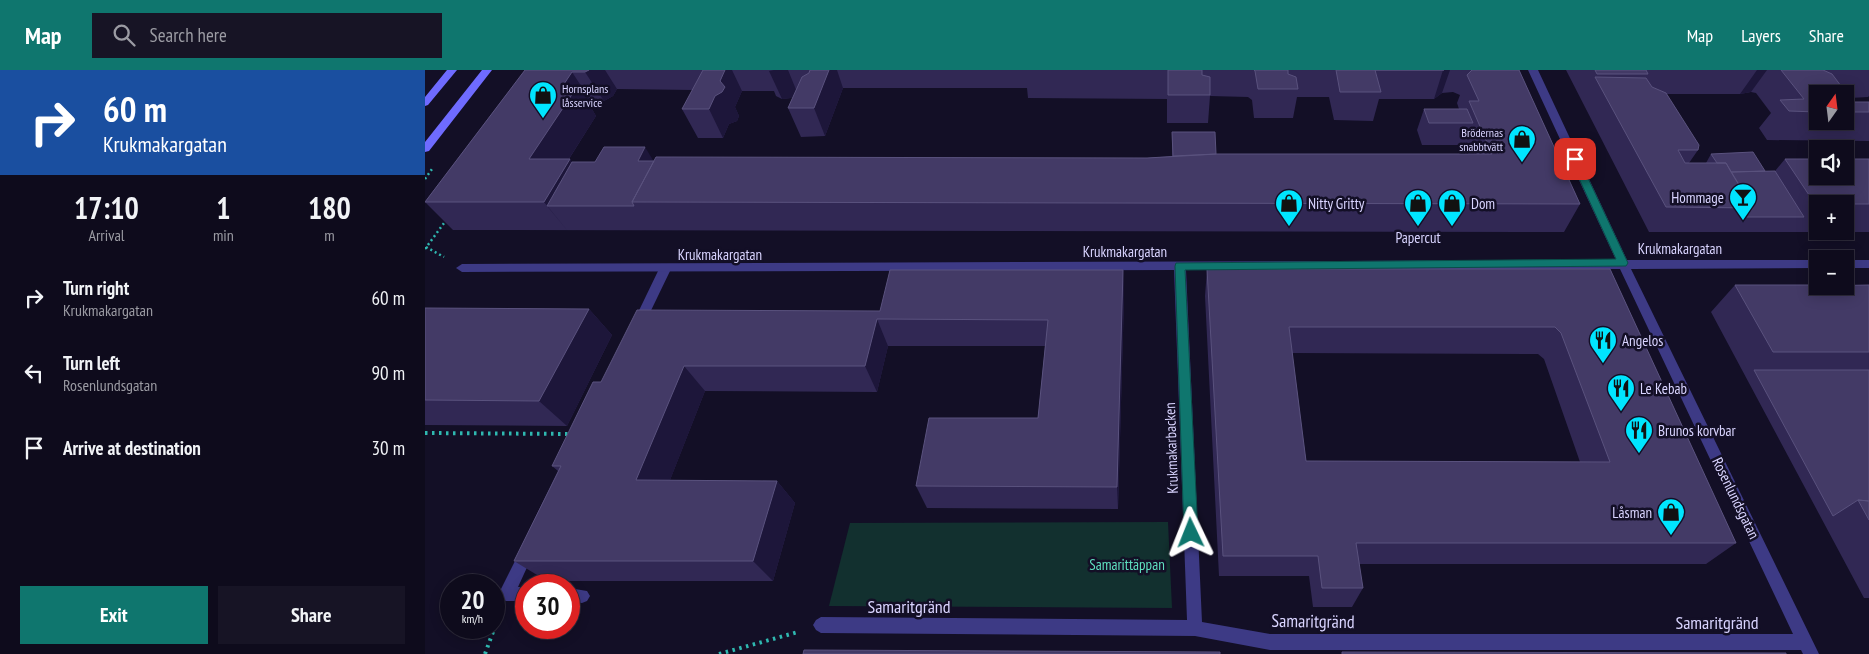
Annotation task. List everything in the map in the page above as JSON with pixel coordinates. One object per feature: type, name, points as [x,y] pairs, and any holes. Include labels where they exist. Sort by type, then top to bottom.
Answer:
[{"type":"main road","points":[[425,103],[452,70]]},
{"type":"main road","points":[[425,149],[487,70]]},
{"type":"street","name":"Rosenlundsgatan","points":[[1533,70],[1623,263],[1808,648]]},
{"type":"street","name":"Krukmakargatan","points":[[462,268],[665,269],[1623,263],[1809,264]]},
{"type":"street","points":[[1854,264],[1869,264]]},
{"type":"street","name":"Krukmakarbacken","points":[[1180,266],[1195,628]]},
{"type":"street","points":[[632,338],[665,269]]},
{"type":"street","points":[[515,594],[506,594],[532,540]]},
{"type":"street","name":"Samaritgränd","points":[[821,625],[1195,628],[1271,648],[1808,648]]},
{"type":"path","points":[[425,249],[450,214]]},
{"type":"path","points":[[425,433],[576,434]]},
{"type":"path","points":[[485,654],[506,594]]},
{"type":"path","points":[[719,654],[821,625]]},
{"type":"green space","name":"Samarittäppan","points":[[1168,522],[1172,608],[829,606],[850,523]]},
{"type":"building","points":[[525,70],[589,70],[585,72],[572,72],[562,87],[577,87],[529,159],[570,159],[544,202],[425,202]]},
{"type":"building","points":[[703,70],[725,70],[720,81],[725,87],[722,92],[715,96],[709,109],[682,109]]},
{"type":"building","points":[[810,70],[829,70],[814,108],[788,108],[802,77],[809,73]]},
{"type":"building","points":[[1168,70],[1202,70],[1202,75],[1210,77],[1210,95],[1168,95]]},
{"type":"building","points":[[1254,70],[1288,70],[1288,74],[1296,77],[1298,89],[1258,89]]},
{"type":"building","points":[[1336,70],[1375,70],[1381,92],[1340,92]]},
{"type":"building","points":[[1472,70],[1519,70],[1580,204],[632,202],[656,157],[1147,158],[1217,154],[1492,154],[1469,101],[1479,101],[1467,75]]},
{"type":"building","points":[[1595,70],[1646,70],[1648,74],[1597,74]]},
{"type":"building","points":[[1781,70],[1823,70],[1832,74],[1840,85],[1809,85],[1809,112],[1789,111],[1780,100],[1804,99]]},
{"type":"building","points":[[1595,77],[1646,78],[1652,87],[1666,93],[1699,145],[1698,150],[1678,150],[1685,163],[1726,163],[1753,208],[1666,207]]},
{"type":"building","points":[[1854,102],[1869,102],[1869,112],[1854,112]]},
{"type":"building","points":[[1424,109],[1467,109],[1473,123],[1429,123]]},
{"type":"building","points":[[1172,132],[1215,132],[1216,154],[1173,156]]},
{"type":"building","points":[[604,147],[645,147],[638,161],[654,161],[632,202],[634,206],[547,206],[572,162],[595,162]]},
{"type":"building","points":[[1753,152],[1765,171],[1731,172],[1726,163],[1717,163],[1711,154]]},
{"type":"building","points":[[1785,159],[1809,159],[1809,185],[1854,185],[1854,159],[1869,159],[1869,204],[1854,204],[1854,195],[1809,195]]},
{"type":"building","points":[[1775,171],[1804,217],[1746,217],[1753,208],[1731,172]]},
{"type":"building","points":[[1207,269],[1610,269],[1736,543],[1356,543],[1363,588],[1322,588],[1318,556],[1223,556]],"holes":[[[1289,327],[1555,327],[1561,333],[1610,462],[1306,461]]]},
{"type":"building","points":[[890,270],[1123,270],[1117,487],[916,486],[929,418],[1038,418],[1048,320],[877,319],[865,366],[684,366],[636,480],[777,481],[753,561],[514,561],[561,466],[552,466],[593,382],[601,382],[637,310],[880,311]]},
{"type":"building","points":[[1735,285],[1809,285],[1809,295],[1854,295],[1854,285],[1869,285],[1869,352],[1773,352]]},
{"type":"building","points":[[425,308],[589,309],[539,401],[425,400]]},
{"type":"building","points":[[1754,370],[1869,370],[1869,501],[1858,500],[1833,516]]},
{"type":"building","points":[[1858,500],[1869,501],[1869,520]]},
{"type":"building","points":[[804,650],[1220,652],[1220,654],[803,654]]},
{"type":"building","points":[[1342,652],[1786,653],[1786,654],[1342,654]]},
{"type":"place","name":"Hornsplans låsservice","points":[[543,119]]},
{"type":"place","name":"Brödernas snabbtvätt","points":[[1522,163]]},
{"type":"place","name":"Hommage","points":[[1743,221]]},
{"type":"place","name":"Nitty Gritty","points":[[1289,227]]},
{"type":"place","name":"Papercut","points":[[1418,227]]},
{"type":"place","name":"Dom","points":[[1452,227]]},
{"type":"place","name":"Angelos","points":[[1603,364]]},
{"type":"place","name":"Le Kebab","points":[[1621,412]]},
{"type":"place","name":"Brunos korvbar","points":[[1639,454]]},
{"type":"place","name":"Låsman","points":[[1671,536]]},
{"type":"route","points":[[1191,533],[1180,266],[1623,263],[1575,159]]}]
